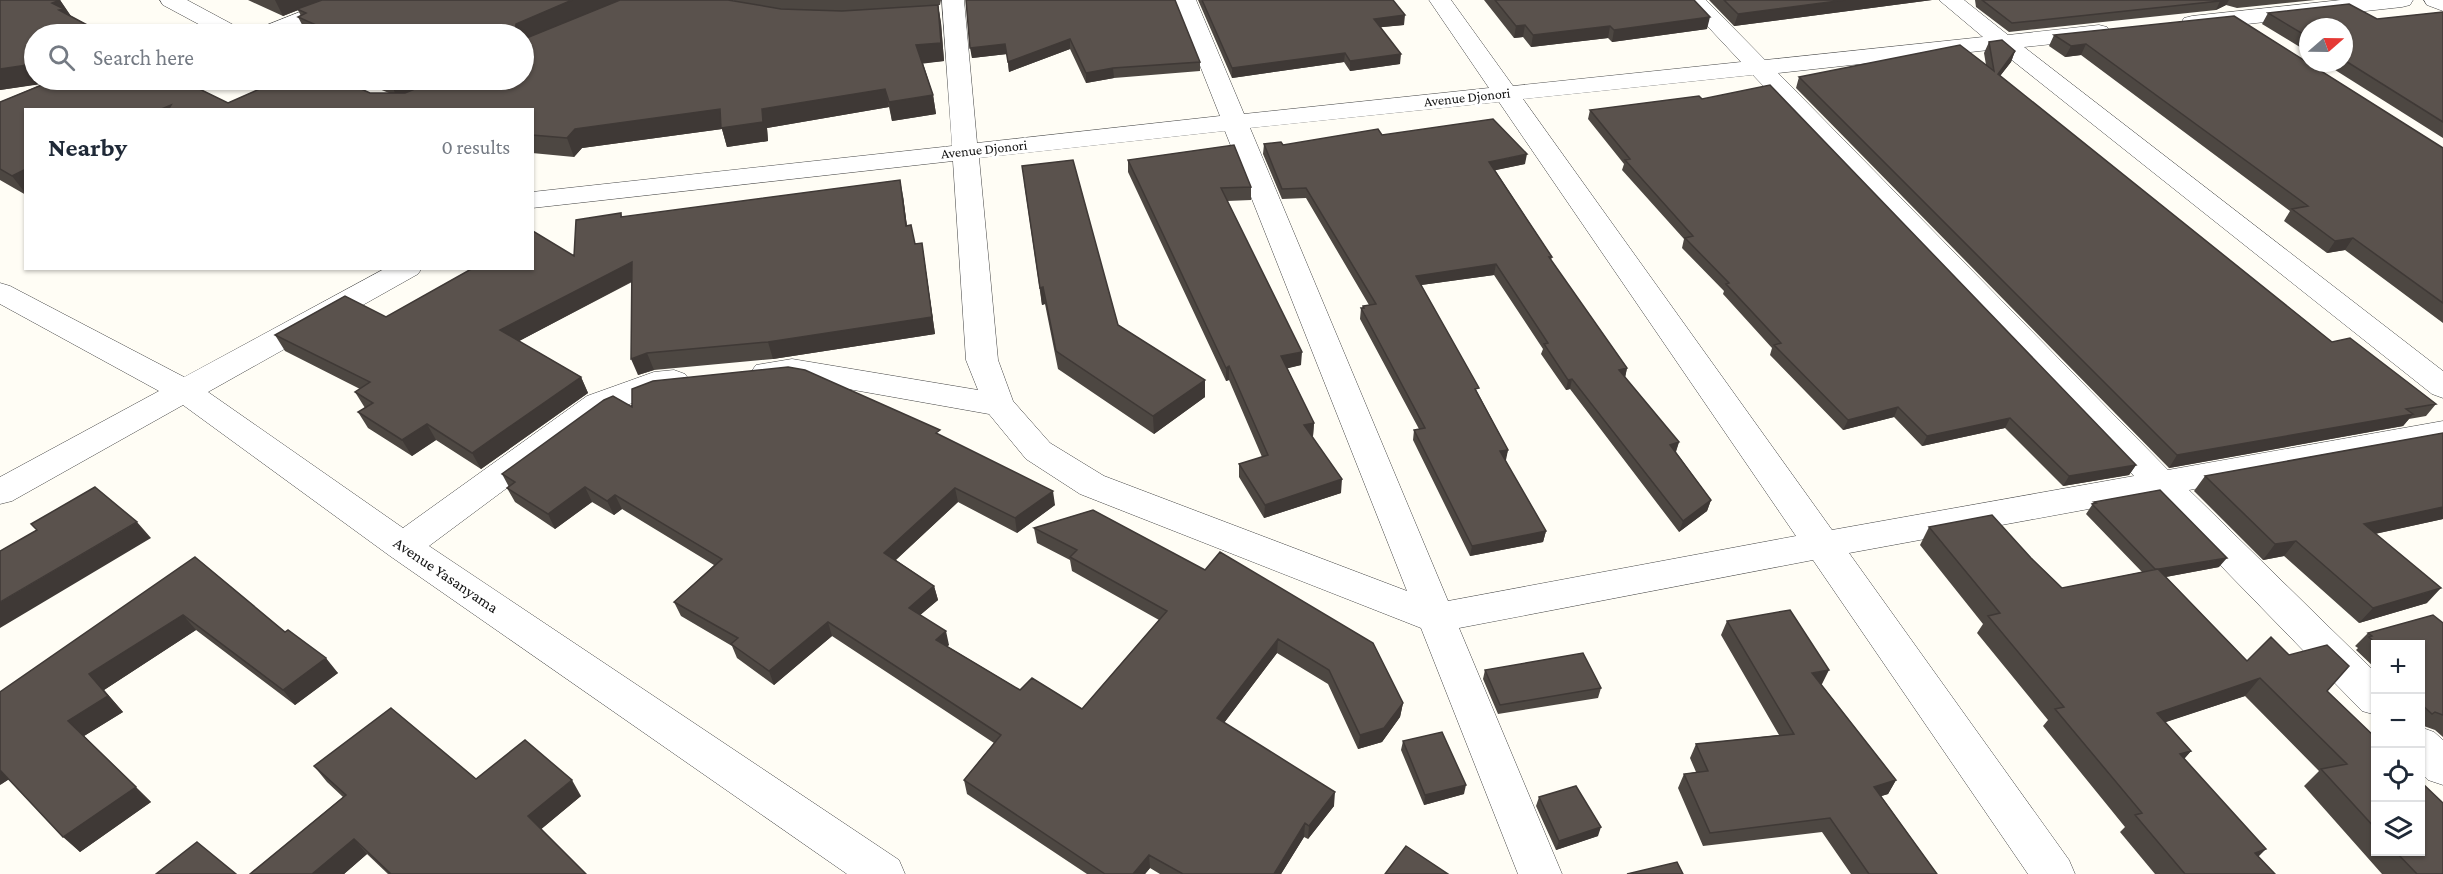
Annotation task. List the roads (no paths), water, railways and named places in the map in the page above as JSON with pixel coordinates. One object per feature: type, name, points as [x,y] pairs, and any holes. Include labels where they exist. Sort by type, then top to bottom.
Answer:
[{"type":"street","points":[[171,0],[215,24]]},
{"type":"street","points":[[290,24],[349,0]]},
{"type":"street","points":[[1185,0],[1540,874]]},
{"type":"street","points":[[1440,0],[1503,93],[2053,874]]},
{"type":"street","points":[[1694,0],[2161,483],[2371,694]]},
{"type":"street","points":[[1950,0],[2004,40],[2213,208],[2443,387]]},
{"type":"street","points":[[2205,0],[2265,38]]},
{"type":"street","points":[[2166,25],[2402,0]]},
{"type":"street","points":[[2435,0],[2443,4]]},
{"type":"street","points":[[930,15],[954,6],[982,360],[999,405],[1038,451],[1092,486],[1436,618],[1821,545],[2443,432]]},
{"type":"street","name":"Avenue Djonori","points":[[534,200],[1503,93],[2004,40],[2120,30]]},
{"type":"street","points":[[0,492],[186,392],[404,270]]},
{"type":"street","name":"Avenue Yasanyama","points":[[0,292],[186,392],[403,546],[883,874]]},
{"type":"street","points":[[735,375],[792,369],[999,405]]},
{"type":"street","points":[[403,546],[598,404],[654,383],[700,379]]},
{"type":"street","points":[[2425,748],[2443,767]]}]
